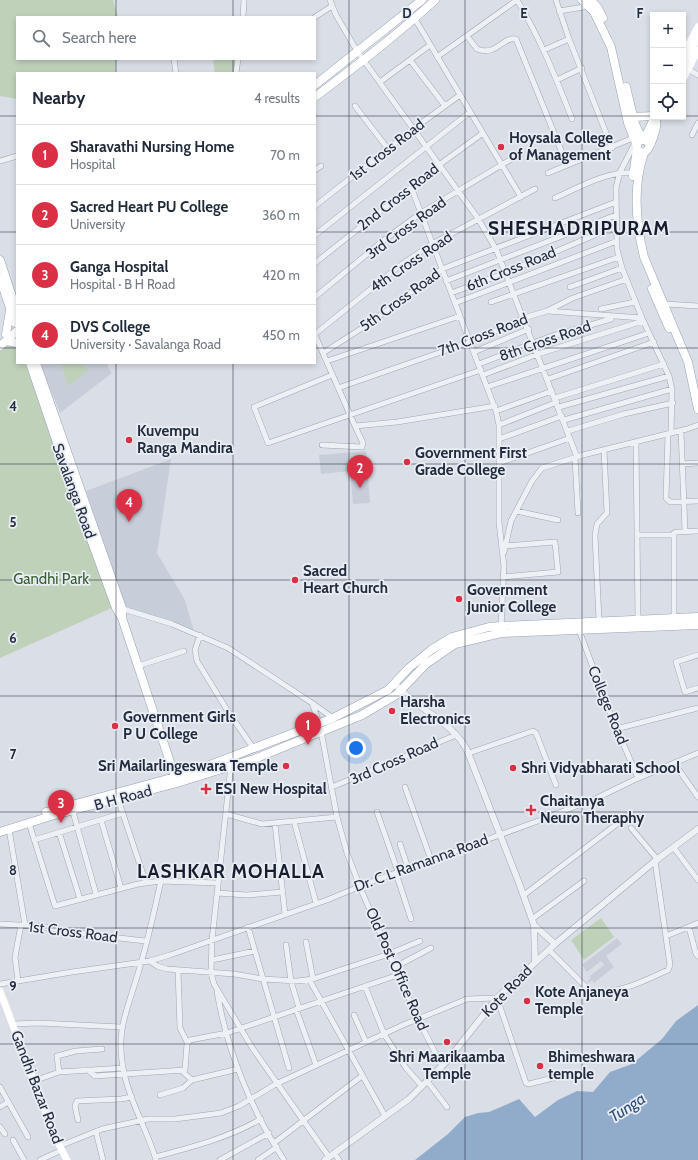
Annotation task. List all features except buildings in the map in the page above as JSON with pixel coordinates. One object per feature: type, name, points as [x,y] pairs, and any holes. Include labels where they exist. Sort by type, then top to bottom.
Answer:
[{"type":"main road","points":[[316,84],[422,0]]},
{"type":"main road","points":[[316,96],[415,19],[435,0]]},
{"type":"main road","points":[[582,0],[598,8],[615,46],[640,144],[638,242],[688,362],[692,374],[692,384]]},
{"type":"main road","points":[[590,3],[611,47],[640,144]]},
{"type":"main road","points":[[686,49],[698,27]]},
{"type":"main road","points":[[686,67],[698,36]]},
{"type":"main road","points":[[686,67],[698,50]]},
{"type":"main road","points":[[633,117],[650,118]]},
{"type":"main road","points":[[655,120],[640,144],[634,173],[633,223],[644,271],[679,349],[692,384],[698,409]]},
{"type":"main road","points":[[0,260],[16,309]]},
{"type":"main road","points":[[0,278],[16,327],[3,340]]},
{"type":"main road","points":[[3,340],[9,322],[9,306]]},
{"type":"main road","points":[[3,340],[16,343]]},
{"type":"main road","name":"Savalanga Road","points":[[30,364],[73,490],[119,608]]},
{"type":"main road","name":"Savalanga Road","points":[[36,364],[176,780]]},
{"type":"main road","points":[[176,780],[254,749],[379,706],[396,695],[426,664],[455,644],[501,630],[599,621],[698,616]]},
{"type":"main road","points":[[0,827],[254,759],[320,727],[333,718],[388,690],[431,650],[452,638],[489,627],[501,630],[579,630],[698,624]]},
{"type":"main road","name":"B H Road","points":[[0,832],[118,799],[176,780]]},
{"type":"main road","name":"Gandhi Bazar Road","points":[[0,991],[66,1160]]},
{"type":"street","points":[[243,16],[244,0]]},
{"type":"street","points":[[330,0],[357,51],[479,220],[501,259],[568,431],[576,458],[578,513]]},
{"type":"street","points":[[437,57],[517,0],[535,30],[572,119]]},
{"type":"street","points":[[556,0],[569,39],[582,68],[612,148]]},
{"type":"street","points":[[559,11],[590,3]]},
{"type":"street","points":[[316,16],[332,6]]},
{"type":"street","points":[[415,19],[521,196]]},
{"type":"street","points":[[467,36],[477,50],[485,51],[494,50],[509,40],[516,39],[567,165]]},
{"type":"street","points":[[544,50],[569,39]]},
{"type":"street","points":[[380,82],[430,45]]},
{"type":"street","points":[[174,60],[176,72]]},
{"type":"street","points":[[236,72],[238,60]]},
{"type":"street","points":[[410,60],[445,106]]},
{"type":"street","points":[[686,67],[698,74]]},
{"type":"street","points":[[557,80],[582,68]]},
{"type":"street","name":"1st Cross Road","points":[[316,205],[413,129],[460,95]]},
{"type":"street","points":[[355,106],[388,149]]},
{"type":"street","points":[[316,234],[470,112]]},
{"type":"street","points":[[692,135],[698,123]]},
{"type":"street","name":"2nd Cross Road","points":[[316,262],[439,165],[483,133]]},
{"type":"street","points":[[548,173],[612,148],[640,144]]},
{"type":"street","points":[[640,144],[620,172],[616,188],[617,241],[622,268],[635,302],[664,364],[672,388],[673,404],[669,433],[666,498],[670,502],[698,501]]},
{"type":"street","name":"3rd Cross Road","points":[[316,296],[384,240],[422,213],[501,164],[520,154]]},
{"type":"street","points":[[0,161],[16,156]]},
{"type":"street","points":[[316,169],[321,166]]},
{"type":"street","points":[[555,198],[605,176],[620,172],[634,173]]},
{"type":"street","points":[[411,187],[496,408],[500,438],[499,522],[504,567]]},
{"type":"street","name":"4th Cross Road","points":[[316,334],[391,272],[432,244],[535,189]]},
{"type":"street","name":"5th Cross Road","points":[[323,354],[370,323],[442,269],[616,202]]},
{"type":"street","points":[[446,281],[616,215]]},
{"type":"street","name":"6th Cross Road","points":[[451,293],[602,232],[616,229]]},
{"type":"street","points":[[455,303],[617,241]]},
{"type":"street","points":[[491,302],[620,257]]},
{"type":"street","points":[[570,287],[622,268]]},
{"type":"street","name":"7th Cross Road","points":[[338,388],[470,342],[524,318],[547,311],[573,298],[627,279]]},
{"type":"street","points":[[601,309],[635,302]]},
{"type":"street","points":[[665,304],[698,306]]},
{"type":"street","points":[[547,311],[643,320]]},
{"type":"street","points":[[327,361],[460,316]]},
{"type":"street","name":"8th Cross Road","points":[[332,375],[254,408],[268,443],[349,413],[481,370],[534,343],[611,319]]},
{"type":"street","points":[[481,370],[538,354],[643,320]]},
{"type":"street","points":[[474,352],[529,329]]},
{"type":"street","points":[[487,387],[543,367],[649,333]]},
{"type":"street","points":[[316,337],[363,443],[362,447],[322,445]]},
{"type":"street","points":[[548,379],[654,342]]},
{"type":"street","points":[[499,425],[664,364]]},
{"type":"street","points":[[557,403],[669,376]]},
{"type":"street","points":[[500,438],[563,418],[672,388]]},
{"type":"street","points":[[355,426],[397,422],[496,408],[552,391]]},
{"type":"street","points":[[568,431],[631,412],[673,404]]},
{"type":"street","points":[[501,630],[505,546],[511,521],[532,481],[542,468],[604,450],[681,431],[698,425]]},
{"type":"street","points":[[681,431],[685,531]]},
{"type":"street","points":[[500,463],[570,438]]},
{"type":"street","points":[[636,442],[638,619]]},
{"type":"street","points":[[599,621],[595,535],[596,524],[607,513],[604,450]]},
{"type":"street","points":[[682,464],[698,463]]},
{"type":"street","points":[[516,511],[558,520]]},
{"type":"street","points":[[637,535],[674,535],[676,532],[698,531]]},
{"type":"street","points":[[674,535],[674,618]]},
{"type":"street","points":[[503,577],[558,572],[555,542],[505,546]]},
{"type":"street","points":[[119,608],[172,624],[228,648],[333,718]]},
{"type":"street","name":"College Road","points":[[579,630],[616,729],[638,778]]},
{"type":"street","points":[[200,635],[195,650],[197,661],[229,713],[254,749]]},
{"type":"street","points":[[138,666],[184,650]]},
{"type":"street","points":[[698,655],[676,662],[685,692],[698,688]]},
{"type":"street","points":[[394,683],[456,735],[462,741],[469,753],[533,922],[535,962]]},
{"type":"street","name":"Old Post Office Road","points":[[312,703],[320,727],[337,817],[347,853],[398,975],[442,1066]]},
{"type":"street","points":[[616,729],[698,708]]},
{"type":"street","points":[[469,753],[533,731],[536,734],[556,785]]},
{"type":"street","name":"3rd Cross Road","points":[[332,787],[456,735]]},
{"type":"street","name":"Dr. C L Ramanna Road","points":[[0,984],[150,961],[316,903],[597,798],[638,778],[698,754]]},
{"type":"street","points":[[674,763],[698,797]]},
{"type":"street","points":[[231,765],[212,940],[211,973],[216,988],[226,1033],[238,1069],[261,1119],[284,1160]]},
{"type":"street","points":[[405,787],[431,860]]},
{"type":"street","points":[[118,799],[146,883]]},
{"type":"street","points":[[73,812],[96,894]]},
{"type":"street","points":[[377,812],[411,919]]},
{"type":"street","points":[[34,840],[123,813]]},
{"type":"street","points":[[226,814],[262,824],[275,824],[337,817]]},
{"type":"street","points":[[524,896],[630,814]]},
{"type":"street","points":[[101,820],[121,888]]},
{"type":"street","points":[[294,821],[316,903]]},
{"type":"street","points":[[29,823],[55,906],[96,894],[146,883],[161,881],[218,883]]},
{"type":"street","points":[[275,824],[285,914]]},
{"type":"street","points":[[549,950],[589,990],[597,992],[633,986],[668,970],[670,965],[657,861],[631,828]]},
{"type":"street","points":[[9,829],[23,925],[15,957],[18,981]]},
{"type":"street","name":"Kote Road","points":[[329,1156],[409,1099],[442,1066],[497,998],[535,962],[555,944],[698,829]]},
{"type":"street","points":[[59,832],[80,899]]},
{"type":"street","points":[[400,844],[408,868]]},
{"type":"street","points":[[674,848],[698,880]]},
{"type":"street","points":[[161,881],[141,963],[121,1027],[124,1075],[140,1121],[151,1140],[155,1158],[240,1131],[261,1119]]},
{"type":"street","points":[[533,922],[584,881]]},
{"type":"street","points":[[217,893],[247,895],[282,892]]},
{"type":"street","points":[[533,922],[555,944]]},
{"type":"street","points":[[666,936],[698,923]]},
{"type":"street","name":"1st Cross Road","points":[[0,924],[48,927],[92,935],[146,941]]},
{"type":"street","points":[[248,927],[289,1068]]},
{"type":"street","points":[[689,927],[696,954],[698,956]]},
{"type":"street","points":[[150,961],[158,966],[178,970],[291,981],[311,979],[389,954],[420,940]]},
{"type":"street","points":[[306,942],[311,979],[320,1001],[386,1116]]},
{"type":"street","points":[[286,945],[297,1009],[316,1065]]},
{"type":"street","points":[[395,967],[431,948]]},
{"type":"street","points":[[212,960],[255,951]]},
{"type":"street","points":[[88,1070],[95,1076],[182,1071],[186,1068],[187,1042],[180,1028],[178,970]]},
{"type":"street","points":[[187,1042],[226,1033],[398,975]]},
{"type":"street","points":[[365,986],[384,1034],[406,1068],[424,1083],[446,1107]]},
{"type":"street","points":[[216,988],[240,1028],[329,1156],[340,1160]]},
{"type":"street","points":[[40,1160],[61,1148],[96,1132],[148,1118],[175,1119],[221,1113],[238,1106],[278,1083],[316,1065],[418,1019],[467,999],[497,998],[525,1081],[529,1084],[552,1078]]},
{"type":"street","points":[[354,1015],[366,1042]]},
{"type":"street","points":[[13,1024],[39,1023],[121,1027]]},
{"type":"street","points":[[59,1072],[57,1056],[76,1051],[102,1049]]},
{"type":"street","points":[[34,1081],[59,1072],[123,1068]]},
{"type":"street","points":[[160,1096],[183,1088],[192,1080],[238,1069]]},
{"type":"street","points":[[182,1071],[192,1080]]},
{"type":"street","points":[[258,1160],[304,1121],[362,1076]]},
{"type":"street","points":[[0,1087],[28,1137]]},
{"type":"street","points":[[78,1120],[75,1106],[77,1101],[122,1099],[132,1097]]},
{"type":"street","points":[[0,1107],[8,1102]]},
{"type":"street","points":[[0,1127],[5,1134]]},
{"type":"street","points":[[96,1132],[102,1160]]},
{"type":"street","points":[[220,1160],[269,1133]]},
{"type":"street","points":[[13,1140],[24,1160]]},
{"type":"shaded area","points":[[40,364],[108,364],[107,365],[112,373],[60,413]]},
{"type":"shaded area","points":[[366,451],[370,503],[353,504],[350,471],[321,474],[319,455]]},
{"type":"shaded area","points":[[171,459],[157,553],[185,600],[194,631],[126,609],[86,491]]},
{"type":"shaded area","points":[[617,938],[622,944],[606,956],[614,967],[594,983],[592,980],[589,983],[587,981],[591,978],[590,976],[604,965],[601,961],[587,972],[582,965]]},
{"type":"green space","points":[[0,0],[113,0],[118,16],[16,16],[16,60],[116,60],[115,72],[16,72],[16,99],[0,96]]},
{"type":"green space","points":[[213,60],[236,60],[233,72],[215,72]]},
{"type":"green space","name":"Gandhi Park","points":[[16,336],[16,364],[30,364],[114,607],[0,658],[0,349]]},
{"type":"green space","points":[[61,364],[84,364],[89,371],[68,386]]},
{"type":"green space","points":[[601,918],[614,937],[584,960],[571,940]]},
{"type":"water","name":"Tunga","points":[[698,1005],[698,1160],[415,1160],[448,1134],[465,1117],[478,1113],[489,1112],[519,1099],[535,1117],[558,1100],[577,1091],[593,1092],[610,1072],[632,1064],[662,1039],[676,1021]]},
{"type":"place","name":"Hoysala College of Management","points":[[501,147]]},
{"type":"place","name":"Kuvempu Ranga Mandira","points":[[129,440]]},
{"type":"place","name":"Government First Grade College","points":[[407,462]]},
{"type":"place","name":"Sacred Heart PU College","points":[[360,488]]},
{"type":"place","name":"DVS College","points":[[129,522]]},
{"type":"place","name":"Sacred Heart Church","points":[[295,580]]},
{"type":"place","name":"Government Junior College","points":[[459,599]]},
{"type":"place","name":"Harsha Electronics","points":[[392,711]]},
{"type":"place","name":"Government Girls P U College","points":[[115,726]]},
{"type":"place","name":"Sharavathi Nursing Home","points":[[308,745]]},
{"type":"place","name":"Sri Mailarlingeswara Temple","points":[[286,766]]},
{"type":"place","name":"Shri Vidyabharati School","points":[[513,768]]},
{"type":"place","name":"ESI New Hospital","points":[[206,789]]},
{"type":"place","name":"Chaitanya Neuro Theraphy","points":[[531,810]]},
{"type":"place","name":"Ganga Hospital","points":[[61,823]]},
{"type":"place","name":"Kote Anjaneya Temple","points":[[527,1001]]},
{"type":"place","name":"Shri Maarikaamba Temple","points":[[447,1042]]},
{"type":"place","name":"Bhimeshwara temple","points":[[540,1066]]},
{"type":"district","name":"SHESHADRIPURAM","points":[[579,228]]},
{"type":"district","name":"LASHKAR MOHALLA","points":[[231,871]]}]
